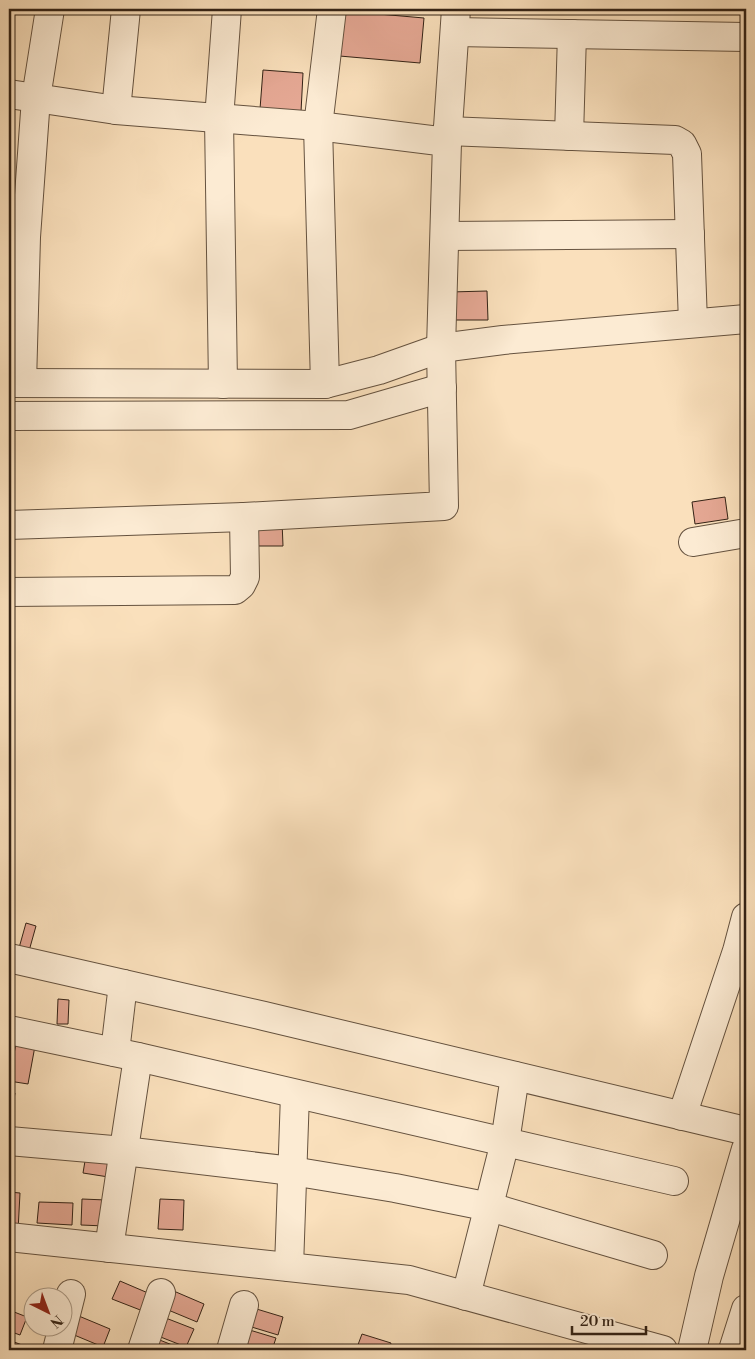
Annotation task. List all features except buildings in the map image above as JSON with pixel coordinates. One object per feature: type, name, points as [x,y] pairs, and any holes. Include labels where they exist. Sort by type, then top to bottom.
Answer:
[{"type":"street","points":[[50,9],[19,197],[15,383],[325,384],[379,370],[441,348],[503,340],[746,319]]},
{"type":"street","points":[[116,110],[126,9]]},
{"type":"street","points":[[223,384],[218,119],[227,9]]},
{"type":"street","points":[[325,384],[318,126],[332,9]]},
{"type":"street","points":[[9,525],[244,517],[444,506],[441,348],[447,136],[456,20],[572,34],[746,37]]},
{"type":"street","points":[[569,136],[572,34]]},
{"type":"street","points":[[9,94],[116,110],[447,136],[569,136],[674,140],[682,144],[687,154],[693,323]]},
{"type":"street","points":[[445,236],[690,234]]},
{"type":"street","points":[[9,416],[349,415],[442,388]]},
{"type":"street","points":[[9,592],[235,590],[245,578],[244,517]]},
{"type":"street","points":[[693,542],[746,533]]},
{"type":"street","points":[[682,1116],[737,951],[746,917]]},
{"type":"street","points":[[9,958],[746,1131]]},
{"type":"street","points":[[109,1248],[124,1151],[127,1054],[123,984]]},
{"type":"street","points":[[9,1030],[127,1054],[674,1181]]},
{"type":"street","points":[[466,1296],[505,1142],[515,1076]]},
{"type":"street","points":[[289,1267],[295,1094]]},
{"type":"street","points":[[9,1142],[124,1151],[292,1171],[490,1207],[653,1255]]},
{"type":"street","points":[[692,1350],[709,1276],[746,1149]]},
{"type":"street","points":[[9,1237],[409,1280],[663,1350]]},
{"type":"street","points":[[142,1350],[161,1293]]},
{"type":"street","points":[[231,1350],[244,1306]]},
{"type":"street","points":[[733,1350],[746,1309]]},
{"type":"street","points":[[57,1350],[60,1336]]}]
